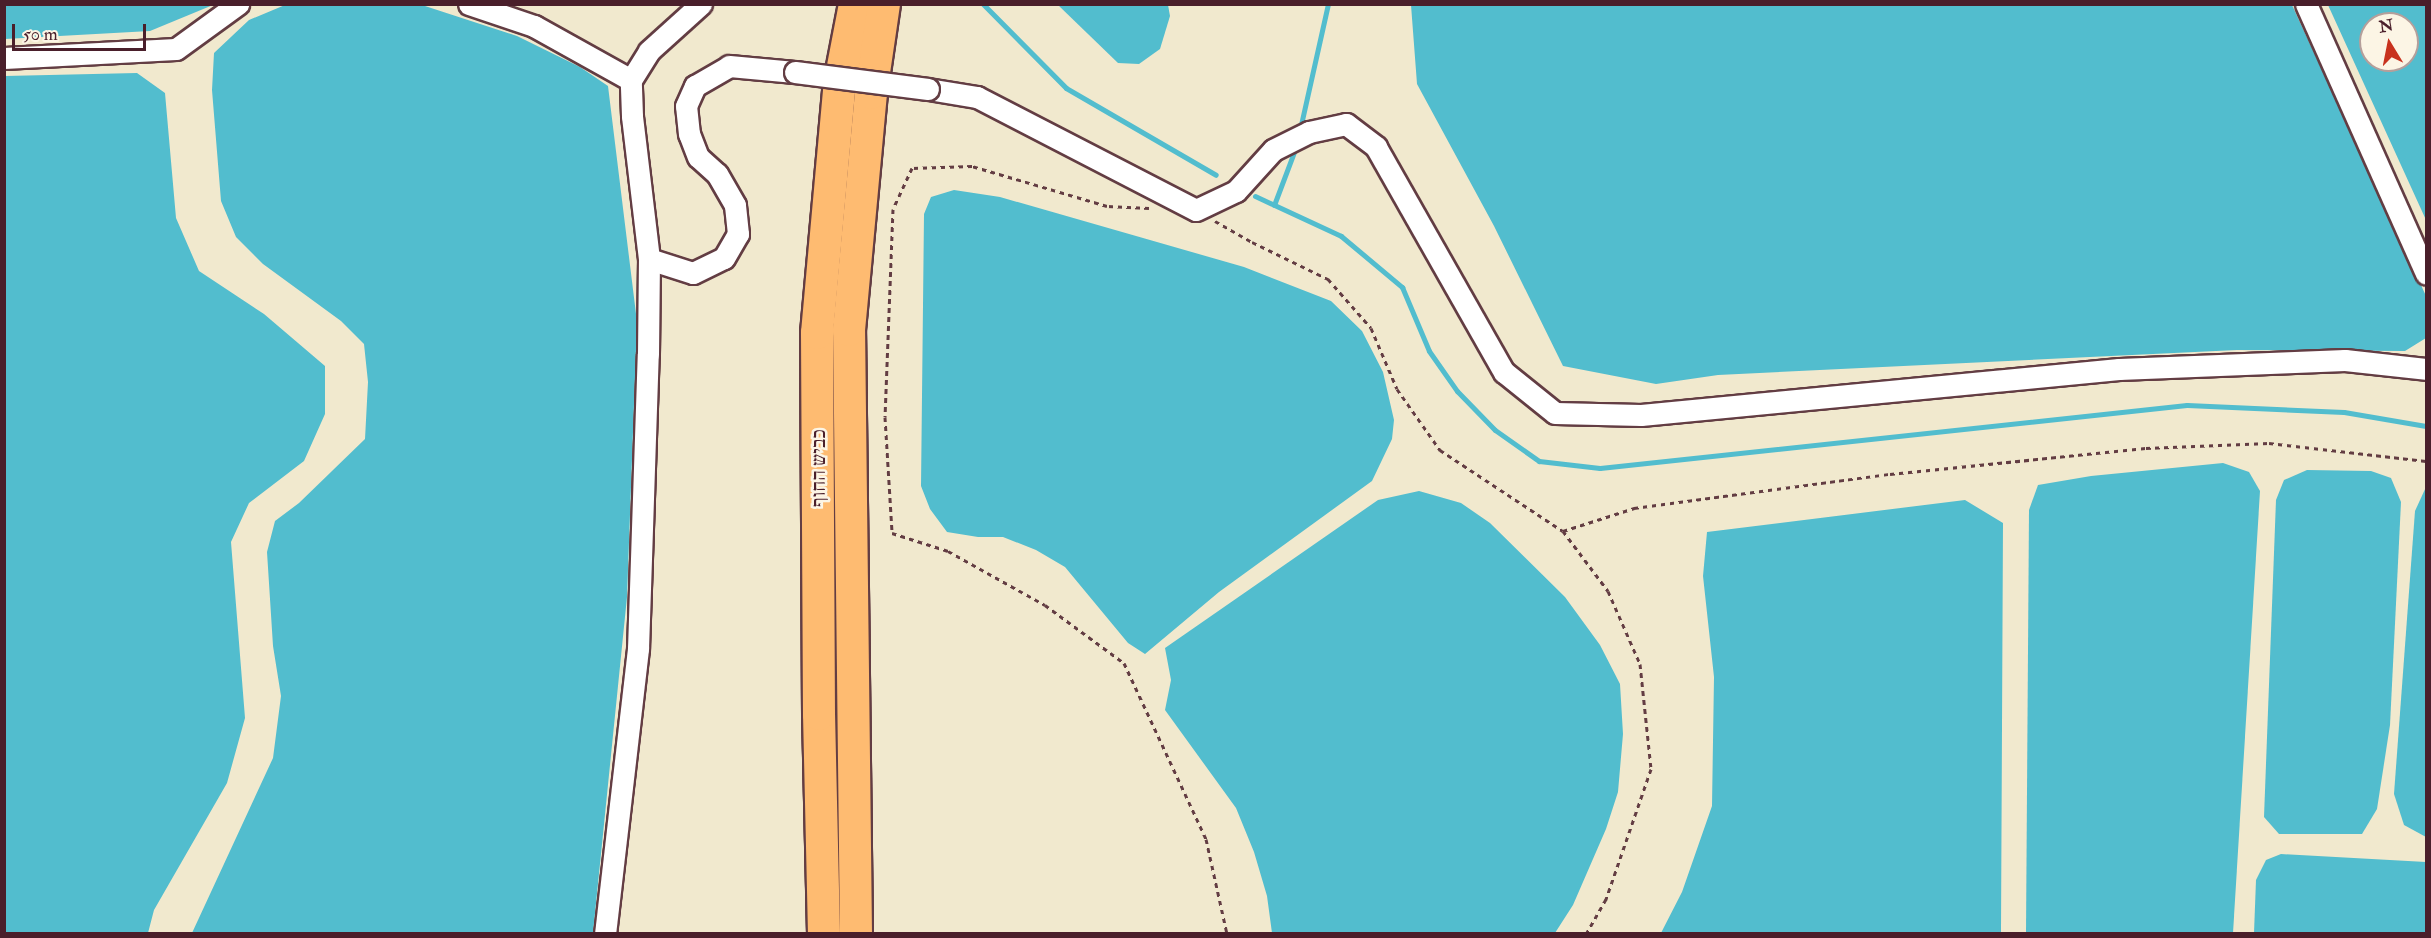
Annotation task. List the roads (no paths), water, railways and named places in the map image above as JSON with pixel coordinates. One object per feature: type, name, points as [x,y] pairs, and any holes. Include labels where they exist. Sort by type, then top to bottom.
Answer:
[{"type":"highway","name":"כביש החוף","points":[[824,933],[819,714],[817,333],[840,82],[855,4]]},
{"type":"highway","name":"כביש החוף","points":[[856,933],[849,330],[871,93],[884,4]]},
{"type":"street","points":[[4,58],[176,50],[238,4]]},
{"type":"street","points":[[469,4],[534,26],[631,80]]},
{"type":"street","points":[[605,933],[638,649],[649,259],[632,116],[631,80],[649,51],[701,4]]},
{"type":"street","points":[[2306,4],[2427,273]]},
{"type":"street","points":[[649,259],[693,273],[724,258],[738,234],[735,205],[717,174],[698,157],[689,134],[686,106],[695,86],[729,66],[795,72],[977,97],[1196,210],[1236,191],[1273,150],[1309,132],[1346,124],[1377,147],[1504,372],[1555,413],[1641,415],[2119,369],[2345,360],[2427,369]]},
{"type":"water","points":[[5,4],[213,5],[150,31],[5,39]]},
{"type":"water","points":[[285,5],[425,6],[517,36],[580,67],[608,86],[637,322],[627,597],[593,933],[192,933],[273,758],[281,696],[273,646],[267,552],[275,521],[299,503],[365,439],[368,382],[364,344],[341,321],[263,264],[236,237],[221,201],[212,90],[214,53],[249,20]]},
{"type":"water","points":[[1058,5],[1168,5],[1170,16],[1160,49],[1139,64],[1118,63]]},
{"type":"water","points":[[1411,5],[2292,5],[2426,296],[2426,338],[2405,351],[2237,350],[1718,375],[1656,384],[1563,366],[1494,226],[1417,84]]},
{"type":"water","points":[[2328,5],[2426,5],[2426,220]]},
{"type":"water","points":[[137,73],[165,93],[176,218],[199,271],[264,314],[325,366],[325,414],[304,461],[249,503],[231,542],[245,718],[227,783],[154,910],[148,933],[5,933],[5,76]]},
{"type":"water","points":[[954,190],[1000,197],[1244,267],[1331,301],[1362,331],[1383,372],[1394,420],[1392,439],[1372,481],[1219,592],[1145,654],[1128,643],[1065,567],[1036,550],[1003,537],[978,537],[947,532],[930,509],[921,486],[924,214],[931,197]]},
{"type":"water","points":[[2223,463],[2249,472],[2260,491],[2233,933],[2026,933],[2029,510],[2038,485],[2091,476]]},
{"type":"water","points":[[2307,470],[2371,471],[2391,478],[2401,502],[2390,725],[2377,809],[2362,834],[2279,834],[2264,817],[2276,500],[2284,480]]},
{"type":"water","points":[[2426,487],[2426,837],[2404,825],[2394,794],[2415,511]]},
{"type":"water","points":[[1419,491],[1461,503],[1490,523],[1565,597],[1600,645],[1620,684],[1623,734],[1618,792],[1606,829],[1573,905],[1555,933],[1272,933],[1267,896],[1254,852],[1236,808],[1165,710],[1171,680],[1165,648],[1378,500]]},
{"type":"water","points":[[1965,500],[2003,523],[2001,933],[1661,933],[1682,892],[1712,806],[1714,677],[1703,576],[1707,532]]},
{"type":"water","points":[[2281,854],[2426,862],[2426,933],[2254,933],[2256,880],[2266,860]]},
{"type":"waterway","points":[[983,4],[1066,88],[1216,175]]},
{"type":"waterway","points":[[1300,129],[1328,4]]},
{"type":"waterway","points":[[1274,205],[1297,144]]},
{"type":"waterway","points":[[1255,196],[1341,236],[1402,287],[1429,351],[1457,391],[1495,430],[1539,461],[1600,468],[2187,405],[2344,412],[2426,426]]}]
